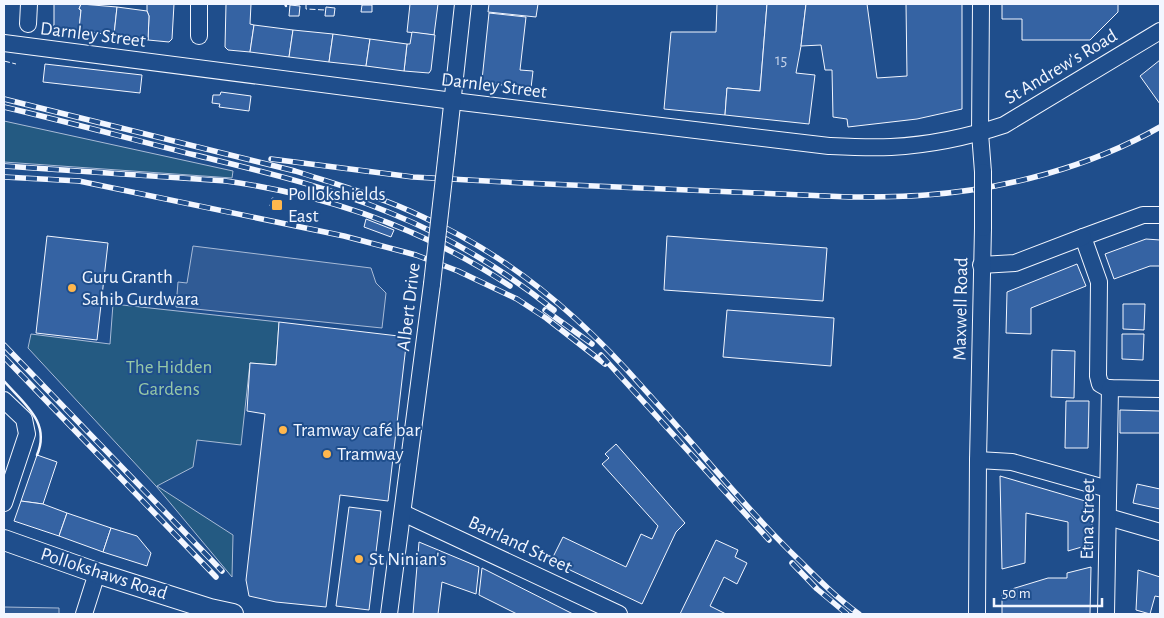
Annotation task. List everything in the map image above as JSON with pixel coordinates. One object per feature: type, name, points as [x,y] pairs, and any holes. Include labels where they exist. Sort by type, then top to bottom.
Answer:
[{"type":"main road","name":"Pollokshaws Road","points":[[4,540],[202,607],[233,614]]},
{"type":"street","points":[[28,4],[28,24]]},
{"type":"street","points":[[198,36],[199,4]]},
{"type":"street","name":"Albert Drive","points":[[389,614],[432,284],[463,4]]},
{"type":"street","name":"Maxwell Road","points":[[977,614],[983,228],[983,172],[980,133],[981,4]]},
{"type":"street","name":"St Andrew's Road","points":[[980,133],[1004,125],[1019,117],[1160,31]]},
{"type":"street","name":"Darnley Street","points":[[4,43],[453,101],[829,146],[891,147],[937,142],[980,133]]},
{"type":"street","points":[[981,265],[1016,263],[1143,215],[1160,215]]},
{"type":"street","points":[[1083,237],[1099,282],[1099,380],[1102,386],[1110,388],[1160,389]]},
{"type":"street","name":"Etna Street","points":[[1106,614],[1110,388]]},
{"type":"street","points":[[4,400],[24,419],[27,434],[4,503]]},
{"type":"street","points":[[978,460],[1012,462],[1108,489]]},
{"type":"street","name":"Barrland Street","points":[[403,513],[619,614]]},
{"type":"street","points":[[1108,518],[1160,532]]},
{"type":"street","points":[[84,614],[97,573]]},
{"type":"green space","points":[[4,121],[233,171],[232,178],[4,162]]},
{"type":"green space","name":"The Hidden Gardens","points":[[113,304],[279,322],[276,365],[250,363],[241,445],[197,440],[193,467],[157,486],[233,535],[232,577],[156,486],[28,348],[31,334],[110,344]]},
{"type":"shaded area","points":[[193,246],[371,268],[376,283],[386,293],[382,328],[176,307],[178,282],[187,283]]},
{"type":"shaded area","points":[[4,607],[59,608],[59,614],[4,614]]},
{"type":"building","points":[[54,4],[81,4],[79,9],[81,10],[79,31],[55,29],[52,26],[54,25]]},
{"type":"building","points":[[81,4],[117,7],[114,35],[81,32],[79,30],[81,10],[79,9]]},
{"type":"building","points":[[147,4],[174,4],[172,39],[169,42],[148,40],[149,16]]},
{"type":"building","points":[[226,4],[251,4],[250,24],[254,25],[250,52],[228,50],[225,47]]},
{"type":"building","points":[[410,4],[438,4],[434,35],[407,32]]},
{"type":"building","points":[[489,4],[538,4],[536,17],[488,12]]},
{"type":"building","points":[[717,4],[767,4],[760,91],[727,88],[725,115],[664,109],[671,32],[716,32]]},
{"type":"building","points":[[767,4],[806,4],[796,73],[815,75],[809,124],[725,115],[727,88],[760,91]]},
{"type":"building","points":[[806,4],[867,4],[877,78],[907,76],[906,4],[962,4],[962,109],[917,119],[848,127],[847,119],[833,117],[832,70],[825,70],[821,45],[801,46]]},
{"type":"building","points":[[1002,4],[1118,4],[1118,12],[1090,40],[1022,40],[1022,19],[1002,19]]},
{"type":"building","points":[[290,5],[300,6],[299,16],[289,16]]},
{"type":"building","points":[[362,5],[372,5],[372,12],[361,12]]},
{"type":"building","points":[[117,7],[147,11],[149,16],[148,40],[114,35]]},
{"type":"building","points":[[326,7],[335,8],[334,16],[325,16]]},
{"type":"building","points":[[489,13],[526,17],[520,70],[533,71],[531,88],[484,83],[482,80]]},
{"type":"building","points":[[254,25],[293,30],[289,57],[250,52]]},
{"type":"building","points":[[293,30],[333,34],[329,62],[289,57]]},
{"type":"building","points":[[412,32],[435,35],[431,70],[429,73],[404,71],[407,44],[410,44]]},
{"type":"building","points":[[333,34],[370,39],[366,66],[329,62]]},
{"type":"building","points":[[370,39],[407,44],[404,71],[366,66]]},
{"type":"building","points":[[1160,60],[1160,104],[1140,76]]},
{"type":"building","points":[[45,64],[142,75],[140,93],[43,82]]},
{"type":"building","points":[[221,92],[251,96],[249,111],[219,107],[220,104],[212,103],[213,95],[220,95]]},
{"type":"building","points":[[272,198],[281,200],[280,208],[270,206]]},
{"type":"building","points":[[366,219],[394,230],[391,237],[364,227]]},
{"type":"building","name":"Guru Granth Sahib Gurdwara","points":[[47,236],[108,243],[97,340],[36,333]]},
{"type":"building","points":[[667,236],[827,248],[823,301],[664,290]]},
{"type":"building","points":[[1146,239],[1160,240],[1160,266],[1150,266],[1114,279],[1105,254]]},
{"type":"building","points":[[1077,264],[1086,286],[1031,308],[1031,334],[1006,333],[1007,292]]},
{"type":"building","points":[[1123,304],[1145,304],[1144,330],[1123,329]]},
{"type":"building","points":[[727,310],[834,318],[831,366],[723,357]]},
{"type":"building","name":"Tramway","points":[[279,322],[407,337],[388,501],[340,495],[326,607],[276,602],[249,596],[246,580],[265,414],[247,411],[250,363],[276,365]]},
{"type":"building","points":[[1122,334],[1144,334],[1143,360],[1122,359]]},
{"type":"building","points":[[1052,350],[1075,351],[1074,398],[1051,397]]},
{"type":"building","points":[[1066,401],[1089,401],[1088,448],[1065,448]]},
{"type":"building","points":[[1120,410],[1160,411],[1160,433],[1120,433]]},
{"type":"building","points":[[616,444],[685,523],[676,532],[642,604],[551,561],[563,537],[626,567],[641,534],[652,539],[658,526],[602,464],[609,458],[605,454]]},
{"type":"building","points":[[37,455],[57,462],[43,504],[21,501]]},
{"type":"building","points":[[1000,476],[1092,503],[1092,544],[1068,551],[1068,522],[1026,513],[1025,563],[1002,569]]},
{"type":"building","points":[[1137,484],[1160,489],[1160,509],[1133,503]]},
{"type":"building","points":[[21,501],[43,504],[67,513],[59,536],[14,521]]},
{"type":"building","name":"St Ninian's","points":[[349,507],[381,511],[369,610],[336,606]]},
{"type":"building","points":[[67,513],[111,528],[103,552],[59,536]]},
{"type":"building","points":[[111,528],[137,536],[151,553],[147,566],[103,552]]},
{"type":"building","points":[[716,540],[738,550],[735,557],[747,563],[737,584],[724,577],[710,606],[726,614],[680,614]]},
{"type":"building","points":[[419,542],[479,567],[476,594],[442,582],[438,614],[413,614]]},
{"type":"building","points":[[1091,567],[1090,614],[1002,614],[1002,592],[1048,578],[1067,578],[1067,573]]},
{"type":"building","points":[[482,568],[573,614],[517,614],[479,595]]},
{"type":"building","points":[[1138,570],[1160,577],[1160,597],[1155,596],[1150,614],[1136,610]]},
{"type":"railway","points":[[4,99],[295,171],[392,203],[442,226],[481,247],[539,287],[595,337],[629,372],[740,499],[780,541],[829,589],[859,614]]},
{"type":"railway","points":[[4,107],[268,173],[341,194],[410,221],[454,243],[515,281],[554,310]]},
{"type":"railway","points":[[271,159],[413,177],[849,197],[897,197],[956,192],[1047,174],[1105,154],[1160,127]]},
{"type":"railway","points":[[4,166],[226,181],[301,195],[338,205],[409,231],[444,248],[510,286]]},
{"type":"railway","points":[[4,177],[79,181],[344,236],[416,255],[458,271],[517,299],[546,318],[605,364]]},
{"type":"railway","points":[[545,310],[592,344]]},
{"type":"railway","points":[[4,345],[222,571]]},
{"type":"railway","points":[[601,355],[769,540]]},
{"type":"railway","points":[[4,357],[216,577]]},
{"type":"railway","points":[[792,563],[817,589],[847,614]]},
{"type":"fence","points":[[306,4],[306,9],[325,10]]},
{"type":"fence","points":[[4,61],[16,64]]},
{"type":"wall","points":[[4,381],[27,406],[38,423],[41,433],[37,455]]},
{"type":"place","name":"Pollokshields East","points":[[277,205]]},
{"type":"place","name":"Guru Granth Sahib Gurdwara","points":[[72,288]]},
{"type":"place","name":"Tramway café bar","points":[[283,430]]},
{"type":"place","name":"Tramway","points":[[327,454]]},
{"type":"place","name":"St Ninian's","points":[[359,559]]}]
